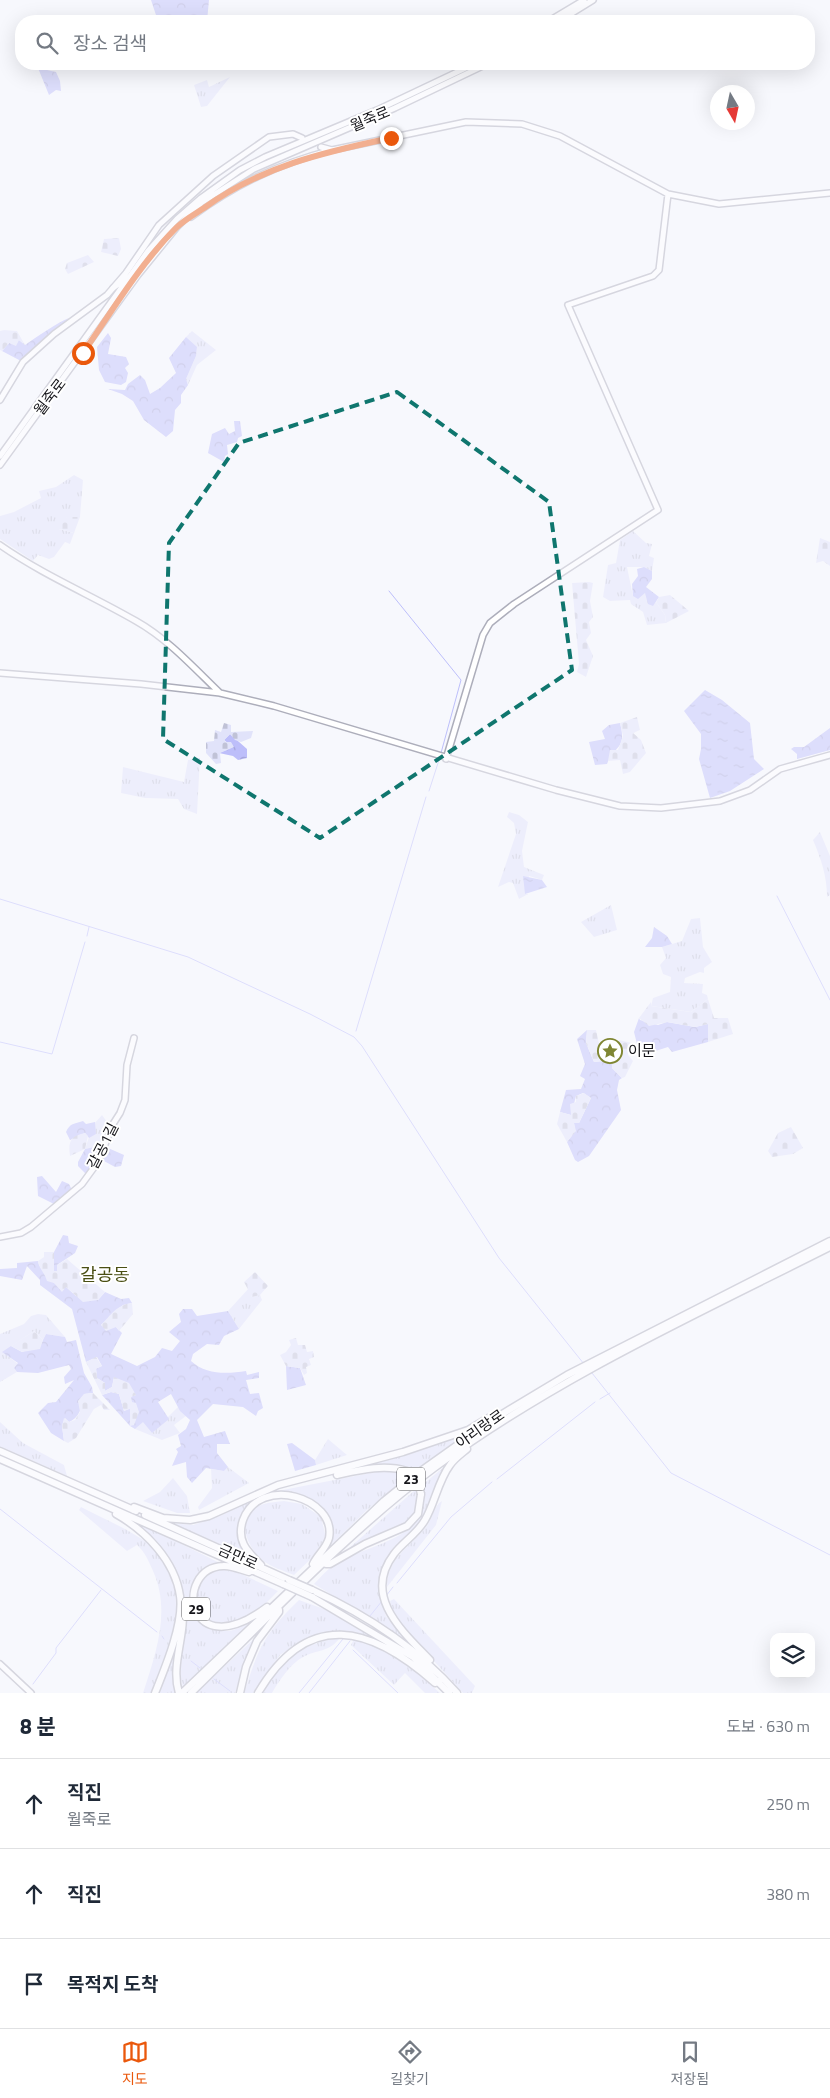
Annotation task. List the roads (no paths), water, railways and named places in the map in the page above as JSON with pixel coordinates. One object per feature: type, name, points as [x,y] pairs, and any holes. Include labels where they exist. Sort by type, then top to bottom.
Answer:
[{"type":"highway","name":"아리랑로","points":[[191,1693],[313,1568],[392,1495],[494,1419],[568,1377],[830,1241]]},
{"type":"highway","name":"아리랑로","points":[[607,1357],[830,1247]]},
{"type":"highway","name":"아리랑로","points":[[181,1693],[407,1489],[468,1443],[568,1377]]},
{"type":"highway","points":[[133,1510],[134,1507],[163,1518],[190,1520],[209,1516],[252,1495],[290,1482],[403,1452],[468,1430],[488,1418],[494,1419]]},
{"type":"highway","points":[[427,1661],[430,1660],[395,1623],[387,1610],[383,1592],[384,1581],[390,1559],[425,1521],[445,1473],[451,1464],[468,1448],[468,1443]]},
{"type":"highway","name":"금만로","points":[[0,1451],[266,1570],[286,1582]]},
{"type":"highway","name":"금만로","points":[[0,1459],[252,1570],[335,1600],[373,1622],[427,1661],[457,1693]]},
{"type":"highway","points":[[290,1482],[364,1469],[395,1467],[407,1472],[419,1486],[421,1494],[418,1514],[407,1526],[364,1544],[330,1564],[325,1563]]},
{"type":"highway","points":[[266,1570],[248,1553],[241,1541],[240,1528],[253,1503],[267,1496],[284,1493],[301,1498],[317,1508],[326,1518],[330,1528],[328,1539],[323,1550],[313,1562],[313,1568]]},
{"type":"highway","points":[[104,1505],[104,1508],[130,1522],[157,1548],[175,1574],[184,1619],[176,1672],[177,1686],[181,1693]]},
{"type":"highway","name":"29","points":[[252,1570],[249,1572],[224,1565],[208,1571],[195,1584],[194,1604],[197,1612],[205,1621],[218,1628],[228,1628],[253,1617],[268,1606],[276,1607]]},
{"type":"highway","name":"금만로","points":[[312,1593],[412,1657],[439,1681],[449,1693]]},
{"type":"highway","points":[[155,1693],[171,1650],[181,1598]]},
{"type":"highway","points":[[240,1693],[246,1667],[257,1641],[280,1612],[276,1607]]},
{"type":"highway","points":[[258,1693],[271,1671],[287,1654],[311,1641],[338,1635],[364,1638],[396,1652],[435,1683],[439,1681]]},
{"type":"street","points":[[559,15],[584,0]]},
{"type":"street","points":[[569,15],[593,0]]},
{"type":"street","name":"월죽로","points":[[0,456],[130,276],[177,219],[201,198],[240,170],[386,106],[461,70]]},
{"type":"street","name":"월죽로","points":[[0,465],[138,275],[177,227],[201,203],[254,169],[395,108],[474,70]]},
{"type":"street","points":[[177,227],[222,194],[258,175],[306,157],[466,122],[522,124],[560,136],[668,194],[718,204],[830,193]]},
{"type":"street","points":[[113,288],[159,225],[213,176],[269,137],[293,134],[302,138]]},
{"type":"street","points":[[320,147],[332,150]]},
{"type":"street","points":[[446,759],[483,635],[490,623],[514,604],[658,510],[568,305],[653,276],[659,270],[668,194]]},
{"type":"street","points":[[0,400],[23,362],[130,276]]},
{"type":"street","points":[[0,545],[41,572],[136,621],[160,637],[220,693]]},
{"type":"street","points":[[0,673],[140,684],[220,693],[274,706],[446,759],[604,803],[662,808],[720,801],[750,790],[780,769],[830,755]]},
{"type":"street","name":"갈공1길","points":[[0,1238],[21,1233],[31,1227],[82,1184],[98,1162],[125,1100],[127,1065],[134,1038]]},
{"type":"street","points":[[0,1664],[31,1693]]},
{"type":"water","points":[[705,690],[722,700],[750,723],[754,759],[764,769],[730,791],[710,798],[699,759],[701,734],[684,711]]},
{"type":"water","points":[[523,876],[542,880],[547,887],[525,894]]},
{"type":"waterway","points":[[389,591],[461,680],[441,753]]},
{"type":"waterway","points":[[429,791],[439,760]]},
{"type":"waterway","points":[[356,1031],[426,797]]},
{"type":"waterway","points":[[777,896],[830,1000]]},
{"type":"waterway","points":[[0,899],[188,957],[310,1014],[354,1037],[362,1046],[499,1258],[584,1364]]},
{"type":"waterway","points":[[87,936],[89,927]]},
{"type":"waterway","points":[[0,1042],[52,1054],[85,942]]},
{"type":"waterway","points":[[592,1373],[671,1473],[830,1555]]},
{"type":"waterway","points":[[600,1399],[610,1393]]},
{"type":"waterway","points":[[497,1479],[595,1402]]},
{"type":"waterway","points":[[397,1583],[451,1517],[492,1482]]},
{"type":"waterway","points":[[0,1509],[157,1632]]},
{"type":"waterway","points":[[386,1596],[393,1587]]},
{"type":"waterway","points":[[33,1684],[56,1653],[56,1648],[101,1590]]},
{"type":"waterway","points":[[370,1616],[382,1601]]},
{"type":"waterway","points":[[299,1693],[343,1639]]},
{"type":"waterway","points":[[309,1693],[350,1641]]},
{"type":"waterway","points":[[353,1650],[398,1693]]},
{"type":"waterway","points":[[191,1661],[200,1668]]},
{"type":"waterway","points":[[214,1679],[230,1691]]},
{"type":"place","name":"이문","points":[[610,1051]]},
{"type":"district","name":"갈공동","points":[[105,1275]]}]
